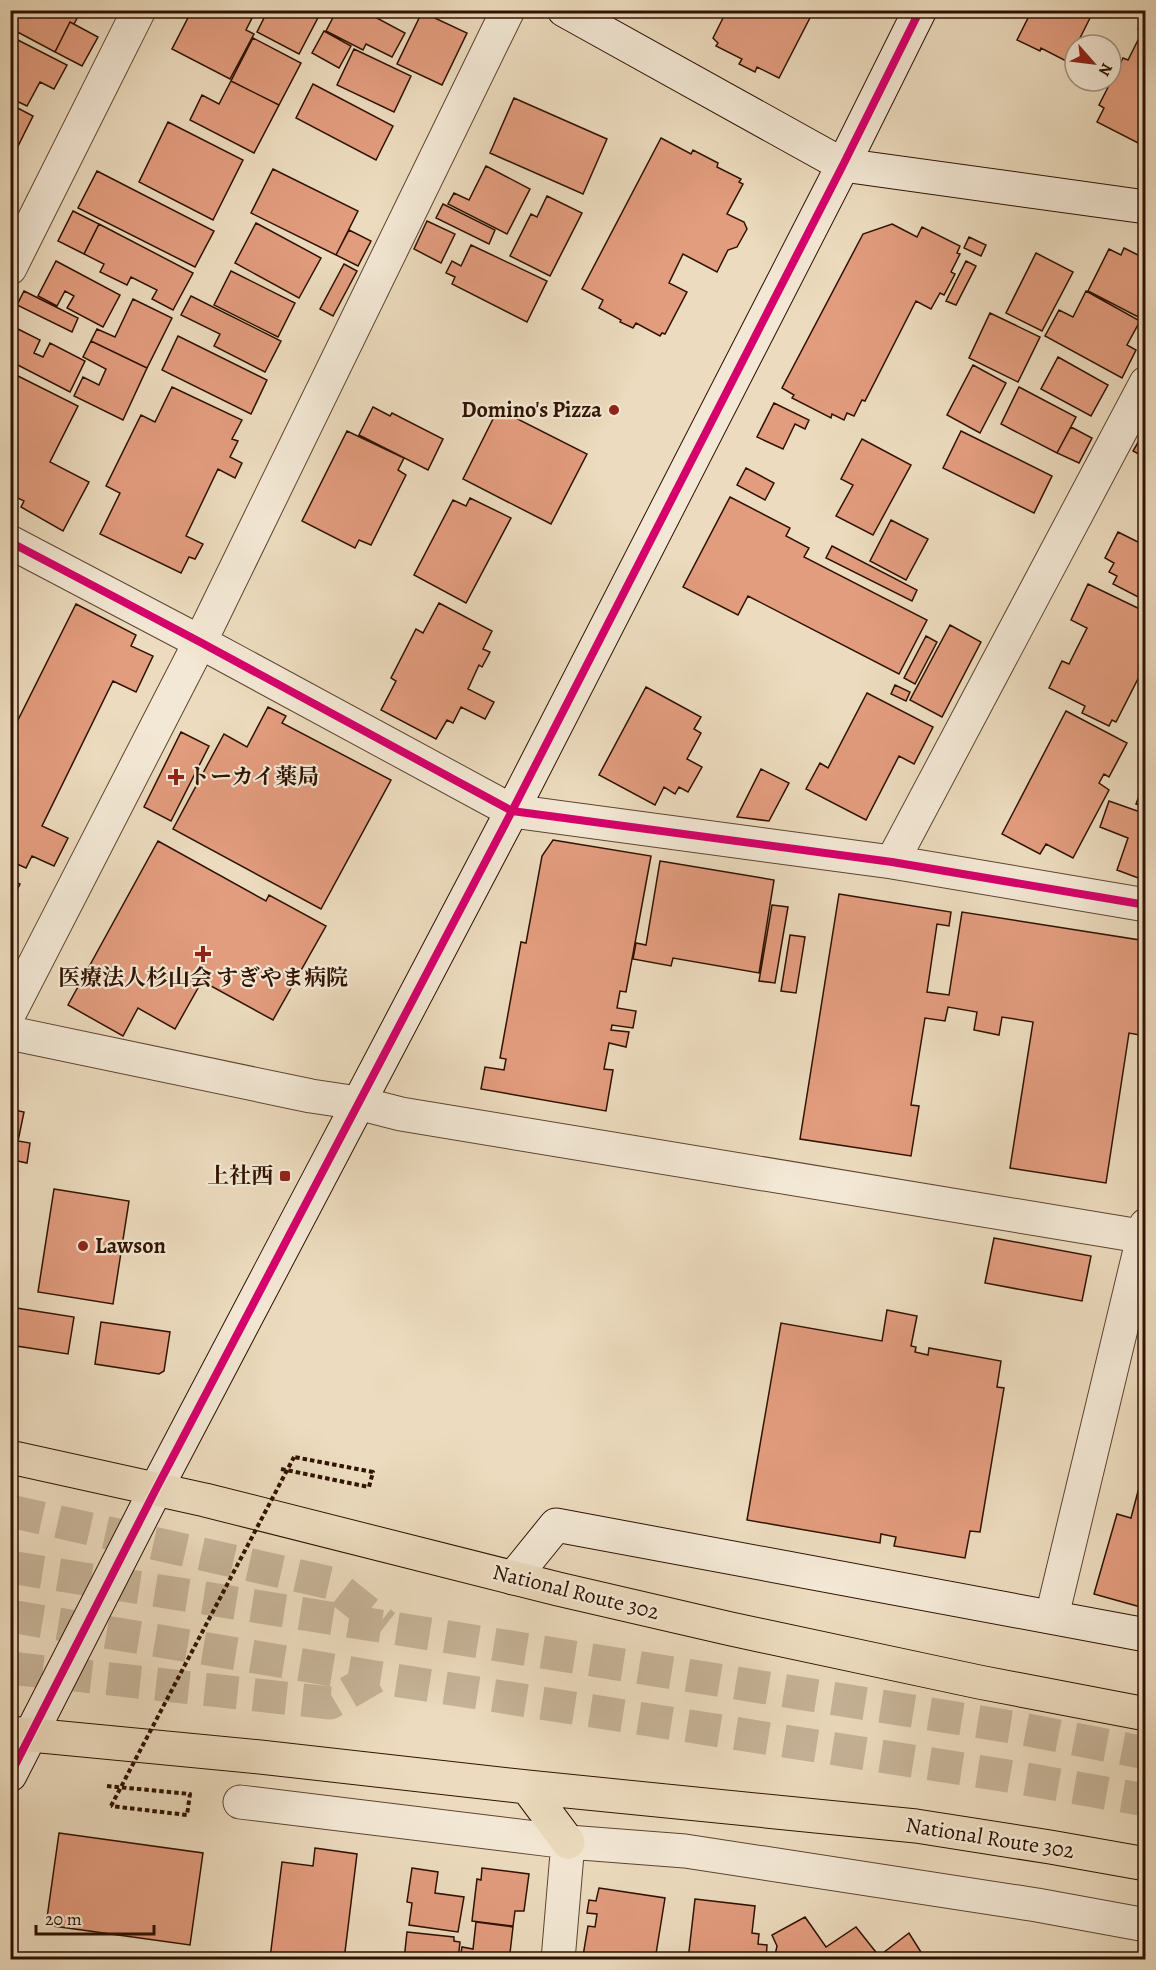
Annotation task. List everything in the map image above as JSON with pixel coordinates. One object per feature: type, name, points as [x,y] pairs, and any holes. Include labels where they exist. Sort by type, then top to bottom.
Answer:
[{"type":"highway","name":"National Route 302","points":[[10,1457],[156,1489],[513,1578],[812,1647],[1146,1714]]},
{"type":"highway","name":"National Route 302","points":[[20,1735],[260,1757],[527,1787],[916,1826],[1146,1864]]},
{"type":"highway","points":[[527,1787],[568,1842]]},
{"type":"street","points":[[10,268],[139,10]]},
{"type":"street","points":[[10,1012],[200,642],[508,10]]},
{"type":"street","points":[[564,10],[843,165],[1146,207]]},
{"type":"street","points":[[10,1775],[20,1735],[156,1489],[512,811],[920,10]]},
{"type":"street","points":[[892,862],[1146,383]]},
{"type":"street","points":[[10,542],[512,811],[892,862],[1146,905]]},
{"type":"street","points":[[10,1033],[311,1096],[358,1103],[401,1114],[1144,1233],[1052,1616]]},
{"type":"street","points":[[513,1578],[556,1524],[1146,1635]]},
{"type":"street","points":[[240,1802],[568,1842],[686,1851],[1146,1924]]},
{"type":"street","points":[[558,1959],[568,1842]]},
{"type":"path","points":[[107,1786],[190,1794],[187,1815],[111,1806],[294,1457],[373,1472],[369,1487],[281,1469]]},
{"type":"building","points":[[10,10],[81,11],[74,24],[70,22],[55,52],[10,28]]},
{"type":"building","points":[[192,10],[256,10],[246,30],[254,34],[230,79],[172,49]]},
{"type":"building","points":[[268,10],[322,10],[299,54],[257,32]]},
{"type":"building","points":[[337,10],[362,10],[405,33],[392,57],[366,44],[363,50],[326,31]]},
{"type":"building","points":[[727,10],[814,10],[779,78],[757,67],[755,72],[739,64],[742,59],[716,46],[718,43],[713,38]]},
{"type":"building","points":[[1032,10],[1094,10],[1082,33],[1063,33],[1063,59],[1041,48],[1040,51],[1017,40]]},
{"type":"building","points":[[422,12],[467,33],[442,85],[397,64]]},
{"type":"building","points":[[1146,15],[1146,147],[1097,122],[1104,108],[1099,105],[1105,93],[1123,93],[1123,58],[1128,60],[1142,32],[1138,29]]},
{"type":"building","points":[[70,22],[98,37],[82,66],[55,52]]},
{"type":"building","points":[[324,31],[351,46],[339,68],[312,53]]},
{"type":"building","points":[[10,36],[67,65],[54,89],[40,82],[27,106],[10,98]]},
{"type":"building","points":[[253,38],[301,63],[279,105],[231,81]]},
{"type":"building","points":[[354,49],[411,76],[394,112],[337,85]]},
{"type":"building","points":[[231,81],[279,105],[254,153],[190,120],[202,95],[219,104]]},
{"type":"building","points":[[313,84],[393,126],[376,160],[296,118]]},
{"type":"building","points":[[514,98],[607,139],[583,194],[490,153]]},
{"type":"building","points":[[10,104],[33,116],[13,156],[10,155]]},
{"type":"building","points":[[168,122],[243,160],[213,220],[139,182]]},
{"type":"building","points":[[661,138],[691,154],[693,150],[718,163],[717,167],[741,179],[739,182],[743,184],[727,214],[744,222],[747,229],[737,247],[728,250],[717,272],[683,254],[669,283],[687,292],[665,334],[662,333],[660,336],[636,323],[633,328],[620,322],[621,320],[599,308],[603,300],[582,289]]},
{"type":"building","points":[[486,166],[530,189],[507,234],[448,204],[454,193],[469,200]]},
{"type":"building","points":[[273,169],[358,211],[336,255],[251,213]]},
{"type":"building","points":[[97,171],[214,231],[195,267],[78,208]]},
{"type":"building","points":[[547,196],[582,213],[550,276],[510,256],[531,214],[537,217]]},
{"type":"building","points":[[443,204],[495,230],[489,244],[436,218]]},
{"type":"building","points":[[73,211],[99,224],[84,254],[58,241]]},
{"type":"building","points":[[427,221],[455,234],[441,263],[414,249]]},
{"type":"building","points":[[256,223],[321,258],[299,298],[235,263]]},
{"type":"building","points":[[99,224],[193,273],[173,310],[152,299],[157,290],[131,277],[127,285],[100,272],[104,264],[84,254]]},
{"type":"building","points":[[892,224],[917,237],[922,227],[960,246],[957,253],[960,254],[951,272],[955,274],[944,295],[940,293],[931,309],[916,301],[865,401],[862,400],[854,416],[847,413],[844,420],[832,414],[831,418],[792,398],[794,395],[782,388],[863,234]]},
{"type":"building","points":[[349,230],[371,241],[358,266],[336,255]]},
{"type":"building","points":[[969,237],[986,245],[981,256],[964,248]]},
{"type":"building","points":[[471,245],[547,281],[527,322],[452,284],[455,277],[446,273],[452,261],[461,266]]},
{"type":"building","points":[[1124,248],[1146,259],[1146,321],[1088,291],[1109,249],[1121,255]]},
{"type":"building","points":[[1036,253],[1073,272],[1042,331],[1006,313]]},
{"type":"building","points":[[56,261],[120,295],[103,327],[67,308],[74,296],[65,291],[57,306],[38,296]]},
{"type":"building","points":[[966,261],[976,266],[956,305],[946,301]]},
{"type":"building","points":[[344,264],[357,271],[333,316],[320,309]]},
{"type":"building","points":[[231,271],[295,303],[278,337],[214,305]]},
{"type":"building","points":[[24,291],[78,318],[72,332],[17,305]]},
{"type":"building","points":[[1086,291],[1140,321],[1127,345],[1136,350],[1122,378],[1045,336],[1059,310],[1073,317]]},
{"type":"building","points":[[191,296],[281,341],[265,372],[214,346],[220,334],[181,315]]},
{"type":"building","points":[[133,299],[172,318],[147,368],[91,341],[97,329],[115,337]]},
{"type":"building","points":[[990,313],[1040,337],[1018,382],[969,358]]},
{"type":"building","points":[[16,328],[40,340],[34,353],[43,357],[50,343],[85,361],[70,392],[10,361],[10,338]]},
{"type":"building","points":[[178,336],[267,380],[251,414],[162,370]]},
{"type":"building","points":[[91,341],[147,368],[123,420],[74,396],[83,377],[99,385],[106,369],[83,357]]},
{"type":"building","points":[[1058,357],[1108,385],[1091,416],[1041,389]]},
{"type":"building","points":[[973,365],[1006,383],[980,433],[947,415]]},
{"type":"building","points":[[10,372],[78,406],[50,462],[89,482],[63,531],[21,507],[24,501],[10,494]]},
{"type":"building","points":[[172,387],[242,420],[232,439],[238,441],[230,457],[242,463],[235,478],[218,469],[186,536],[203,544],[195,559],[189,557],[181,573],[100,534],[120,493],[106,486],[141,415],[155,422]]},
{"type":"building","points":[[1019,387],[1076,417],[1057,453],[1001,424]]},
{"type":"building","points":[[774,403],[809,420],[805,429],[795,424],[783,449],[757,437]]},
{"type":"building","points":[[373,407],[390,416],[392,413],[443,439],[428,470],[359,435]]},
{"type":"building","points":[[498,409],[587,454],[551,524],[463,479]]},
{"type":"building","points":[[1071,427],[1092,438],[1079,463],[1057,453]]},
{"type":"building","points":[[347,431],[404,458],[398,470],[406,475],[371,545],[359,540],[355,548],[302,521]]},
{"type":"building","points":[[961,431],[1052,476],[1034,513],[943,468]]},
{"type":"building","points":[[1143,434],[1146,435],[1146,458],[1133,451]]},
{"type":"building","points":[[862,439],[911,465],[873,535],[836,516],[853,485],[841,479]]},
{"type":"building","points":[[746,468],[774,483],[765,500],[737,485]]},
{"type":"building","points":[[730,497],[790,528],[786,536],[809,548],[804,557],[927,620],[899,674],[748,596],[738,615],[683,587]]},
{"type":"building","points":[[470,498],[511,518],[466,603],[414,575],[453,500],[466,506]]},
{"type":"building","points":[[1146,511],[1146,525],[1140,522]]},
{"type":"building","points":[[891,520],[928,539],[906,580],[870,561]]},
{"type":"building","points":[[1118,532],[1146,546],[1146,601],[1113,584],[1117,576],[1109,572],[1114,563],[1105,558]]},
{"type":"building","points":[[832,546],[917,590],[912,601],[826,558]]},
{"type":"building","points":[[1088,584],[1146,612],[1146,663],[1116,722],[1112,720],[1109,726],[1082,713],[1085,706],[1049,688],[1062,661],[1069,664],[1087,628],[1071,620]]},
{"type":"building","points":[[439,603],[492,631],[483,649],[490,652],[482,667],[479,665],[468,689],[494,702],[485,719],[461,707],[453,723],[447,720],[436,739],[381,710],[396,681],[391,678],[416,629],[423,633]]},
{"type":"building","points":[[76,604],[136,635],[131,646],[153,656],[136,692],[113,681],[42,826],[68,838],[54,866],[32,856],[26,868],[10,861],[10,736]]},
{"type":"building","points":[[950,625],[981,642],[942,717],[910,700]]},
{"type":"building","points":[[926,636],[937,642],[915,684],[904,678]]},
{"type":"building","points":[[895,685],[910,692],[906,701],[891,694]]},
{"type":"building","points":[[646,687],[701,717],[694,729],[701,733],[687,759],[702,767],[688,792],[679,787],[675,794],[664,787],[655,805],[599,775]]},
{"type":"building","points":[[867,693],[933,727],[914,764],[899,756],[866,820],[806,789],[820,763],[828,768]]},
{"type":"building","points":[[268,707],[286,716],[282,723],[391,780],[321,909],[173,829],[224,734],[247,747]]},
{"type":"building","points":[[1066,711],[1127,743],[1109,777],[1104,774],[1099,783],[1109,790],[1073,858],[1046,844],[1040,854],[1002,834]]},
{"type":"building","name":"トーカイ薬局","points":[[181,732],[209,746],[171,821],[144,807]]},
{"type":"building","points":[[761,769],[789,783],[769,821],[737,817]]},
{"type":"building","points":[[1146,778],[1146,807],[1136,804]]},
{"type":"building","points":[[1109,801],[1146,814],[1146,881],[1117,870],[1128,838],[1100,827]]},
{"type":"building","points":[[553,840],[651,856],[626,992],[620,991],[617,1008],[636,1011],[633,1028],[612,1025],[611,1030],[629,1032],[626,1047],[609,1043],[604,1069],[613,1070],[606,1111],[481,1089],[485,1067],[504,1070],[506,1059],[500,1058],[521,942],[526,943],[542,856]]},
{"type":"building","name":"医療法人杉山会 すぎやま病院","points":[[158,841],[266,901],[269,895],[326,926],[273,1020],[202,981],[175,1029],[138,1008],[123,1036],[68,1005]]},
{"type":"building","points":[[660,861],[774,880],[759,973],[673,958],[671,966],[633,959],[636,943],[646,945]]},
{"type":"building","points":[[10,879],[20,884],[10,903]]},
{"type":"building","points":[[839,894],[951,912],[949,926],[937,924],[927,992],[949,995],[962,912],[1146,941],[1146,1036],[1129,1033],[1106,1183],[1010,1168],[1033,1022],[1002,1017],[999,1035],[974,1030],[977,1012],[948,1007],[945,1021],[925,1018],[911,1105],[919,1106],[911,1156],[800,1139]]},
{"type":"building","points":[[772,905],[788,907],[775,983],[759,981]]},
{"type":"building","points":[[790,935],[805,937],[796,993],[781,991]]},
{"type":"building","points":[[10,1099],[16,1099],[14,1110],[24,1112],[18,1141],[30,1143],[27,1163],[13,1160],[11,1168]]},
{"type":"building","name":"Lawson","points":[[54,1189],[129,1201],[113,1304],[38,1292]]},
{"type":"building","points":[[994,1238],[1091,1256],[1082,1301],[985,1283]]},
{"type":"building","points":[[10,1307],[74,1317],[68,1354],[10,1345]]},
{"type":"building","points":[[887,1310],[917,1316],[911,1346],[916,1347],[915,1352],[928,1355],[929,1348],[1001,1361],[997,1387],[1004,1388],[980,1532],[970,1531],[965,1558],[894,1546],[896,1537],[881,1534],[880,1543],[747,1520],[781,1323],[882,1341]]},
{"type":"building","points":[[101,1322],[170,1332],[164,1371],[159,1374],[95,1364]]},
{"type":"building","points":[[1142,1476],[1146,1477],[1144,1608],[1094,1594],[1117,1514],[1131,1518]]},
{"type":"building","points":[[59,1833],[203,1853],[190,1945],[46,1925]]},
{"type":"building","points":[[315,1848],[357,1854],[344,1960],[270,1958],[282,1862],[313,1866]]},
{"type":"building","points":[[412,1868],[438,1872],[435,1893],[464,1897],[458,1932],[409,1925],[412,1903],[407,1902]]},
{"type":"building","points":[[482,1868],[529,1874],[524,1911],[515,1911],[513,1926],[472,1921],[477,1879],[481,1880]]},
{"type":"building","points":[[599,1888],[665,1898],[655,1960],[593,1960],[593,1958],[583,1956],[588,1926],[595,1927],[597,1914],[587,1913],[589,1900],[596,1901]]},
{"type":"building","points":[[695,1899],[755,1906],[752,1933],[759,1934],[758,1944],[767,1945],[766,1960],[688,1960]]},
{"type":"building","points":[[805,1917],[826,1947],[856,1927],[879,1956],[909,1933],[926,1960],[774,1960],[777,1946],[772,1935]]},
{"type":"building","points":[[476,1922],[513,1927],[510,1953],[526,1954],[525,1960],[460,1960],[462,1947],[473,1949]]},
{"type":"building","points":[[407,1932],[454,1937],[454,1941],[460,1942],[458,1960],[404,1960]]},
{"type":"tunnel","points":[[10,1511],[331,1583],[385,1626]]},
{"type":"tunnel","points":[[10,1567],[1018,1728],[1146,1753]]},
{"type":"tunnel","points":[[10,1616],[375,1677],[1008,1776],[1146,1800]]},
{"type":"tunnel","points":[[10,1668],[330,1703],[375,1677]]},
{"type":"cycle path","points":[[10,1775],[156,1489],[512,811],[920,10]]},
{"type":"cycle path","points":[[10,542],[512,811],[892,862],[1146,905]]},
{"type":"place","name":"Domino's Pizza","points":[[614,410]]},
{"type":"place","name":"トーカイ薬局","points":[[176,777]]},
{"type":"place","name":"医療法人杉山会 すぎやま病院","points":[[203,954]]},
{"type":"place","name":"上社西","points":[[285,1176]]},
{"type":"place","name":"Lawson","points":[[83,1246]]}]
